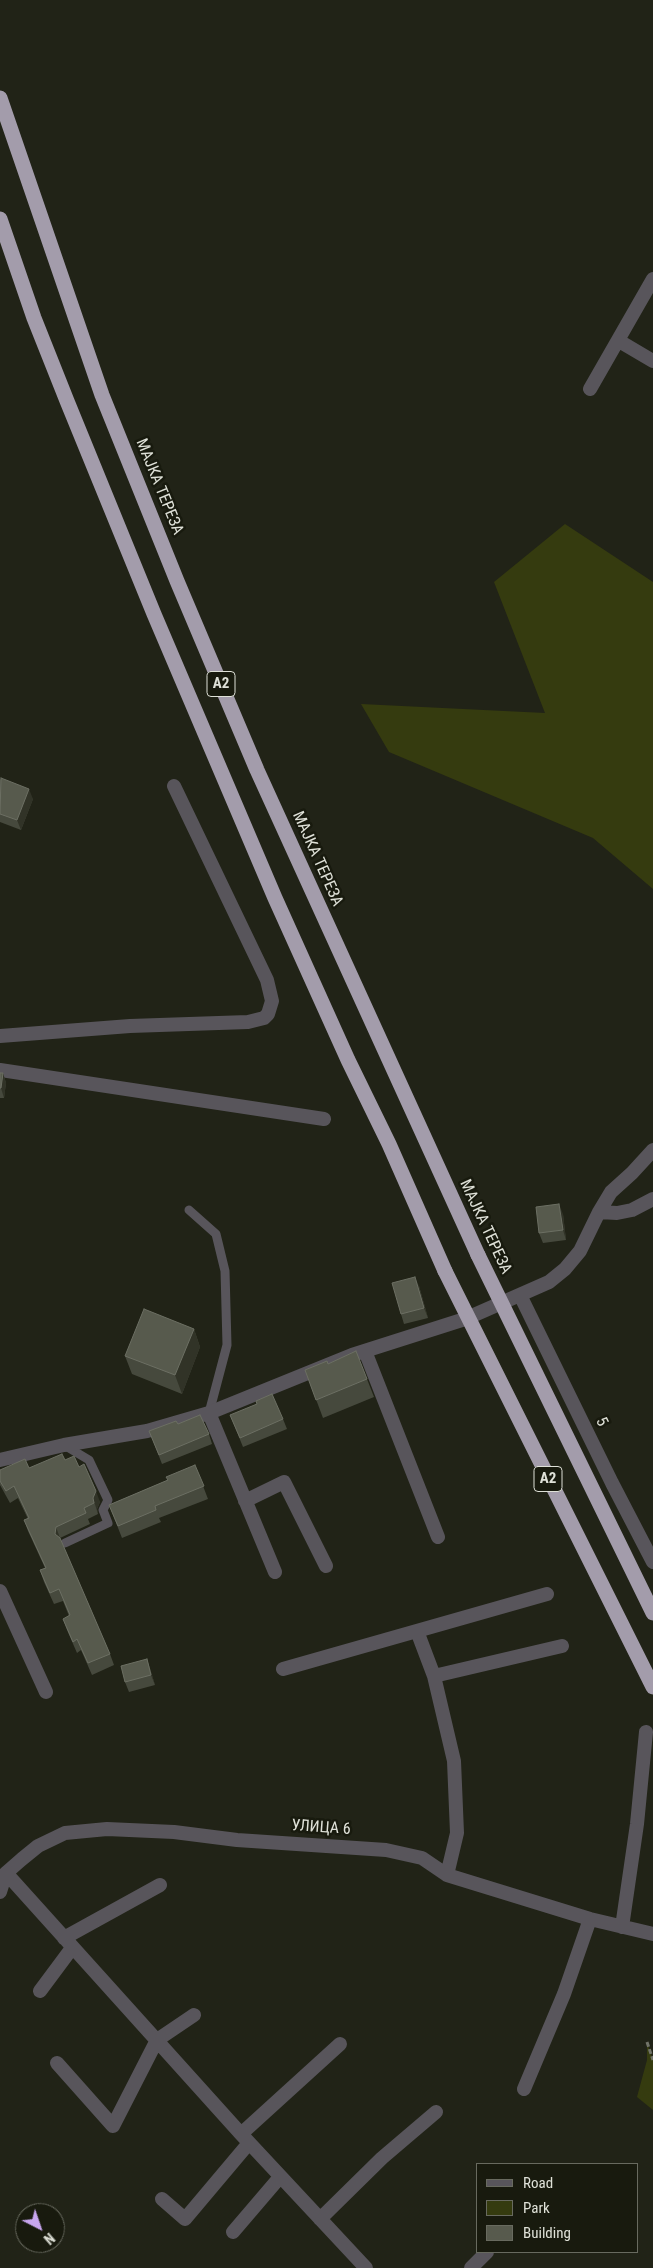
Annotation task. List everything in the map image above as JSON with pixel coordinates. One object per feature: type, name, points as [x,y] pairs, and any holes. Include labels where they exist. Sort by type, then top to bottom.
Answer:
[{"type":"highway","name":"МАЈКА ТЕРЕЗА","points":[[0,98],[102,395],[257,770],[478,1255],[653,1614]]},
{"type":"highway","name":"A2","points":[[0,219],[52,364],[154,614],[275,898],[348,1060],[389,1144],[445,1271],[653,1687]]},
{"type":"street","points":[[590,389],[653,279]]},
{"type":"street","points":[[619,340],[653,361]]},
{"type":"street","points":[[0,1036],[130,1026],[248,1022],[264,1018],[268,1014],[272,1001],[267,980],[174,786]]},
{"type":"street","points":[[0,1070],[324,1119]]},
{"type":"street","points":[[0,1460],[64,1445],[148,1431],[209,1413],[365,1351],[465,1319],[548,1282],[565,1269],[580,1251],[611,1192],[653,1150]]},
{"type":"street","points":[[599,1212],[617,1214],[632,1210],[653,1200]]},
{"type":"street","name":"5","points":[[520,1295],[653,1562]]},
{"type":"street","points":[[365,1351],[438,1536]]},
{"type":"street","points":[[209,1413],[275,1572]]},
{"type":"street","points":[[245,1501],[284,1482],[326,1566]]},
{"type":"street","points":[[0,1591],[46,1692]]},
{"type":"street","points":[[283,1669],[547,1594]]},
{"type":"street","points":[[417,1631],[434,1676],[450,1740],[456,1779],[457,1833],[447,1875]]},
{"type":"street","points":[[434,1676],[562,1646]]},
{"type":"street","points":[[622,1927],[638,1815],[646,1732]]},
{"type":"street","name":"УЛИЦА 6","points":[[6,1873],[33,1850],[52,1838],[79,1831],[107,1829],[174,1832],[237,1840],[386,1850],[422,1858],[447,1875],[590,1919],[653,1934]]},
{"type":"street","points":[[0,1892],[6,1873]]},
{"type":"street","points":[[6,1873],[245,2138],[366,2268]]},
{"type":"street","points":[[40,1991],[68,1943],[160,1885]]},
{"type":"street","points":[[524,2089],[564,1994],[590,1919]]},
{"type":"street","points":[[57,2063],[113,2126],[158,2040],[194,2015]]},
{"type":"street","points":[[162,2199],[185,2219],[245,2138],[340,2044]]},
{"type":"street","points":[[320,2219],[382,2158],[436,2112]]},
{"type":"street","points":[[233,2232],[280,2176]]},
{"type":"street","points":[[471,2268],[486,2253]]},
{"type":"lane","points":[[189,1210],[216,1234],[225,1271],[227,1345],[209,1413]]},
{"type":"lane","points":[[64,1445],[89,1460],[108,1500],[102,1510],[108,1523],[65,1543]]},
{"type":"path","points":[[647,2042],[653,2060]]},
{"type":"green space","points":[[565,524],[653,582],[653,889],[593,838],[389,752],[361,704],[545,713],[494,582]]},
{"type":"green space","points":[[647,2042],[653,2060],[653,2110],[637,2097],[647,2060]]},
{"type":"building","points":[[1,778],[29,789],[17,820],[0,814]]},
{"type":"building","points":[[0,1073],[3,1073],[1,1088],[0,1088]]},
{"type":"building","points":[[559,1204],[563,1230],[539,1233],[536,1207]]},
{"type":"building","points":[[415,1277],[424,1308],[401,1314],[392,1283]]},
{"type":"building","points":[[144,1309],[194,1329],[175,1375],[125,1356]]},
{"type":"building","points":[[356,1351],[367,1379],[316,1400],[305,1370],[327,1361],[328,1364]]},
{"type":"building","points":[[272,1394],[283,1419],[240,1438],[230,1415],[257,1404],[256,1401]]},
{"type":"building","points":[[200,1415],[209,1434],[159,1455],[149,1431],[176,1421],[178,1424]]},
{"type":"building","points":[[62,1454],[65,1460],[74,1456],[79,1467],[84,1464],[96,1491],[93,1498],[94,1503],[84,1508],[86,1513],[56,1527],[55,1534],[60,1538],[110,1654],[88,1663],[77,1639],[73,1642],[63,1619],[70,1615],[59,1589],[50,1593],[40,1570],[46,1568],[24,1520],[29,1518],[14,1486],[6,1491],[0,1481],[0,1470],[25,1459],[29,1468]]},
{"type":"building","points":[[195,1465],[204,1486],[155,1506],[156,1510],[118,1526],[109,1505],[168,1480],[166,1477]]},
{"type":"building","points":[[147,1659],[151,1675],[125,1682],[121,1666]]}]
